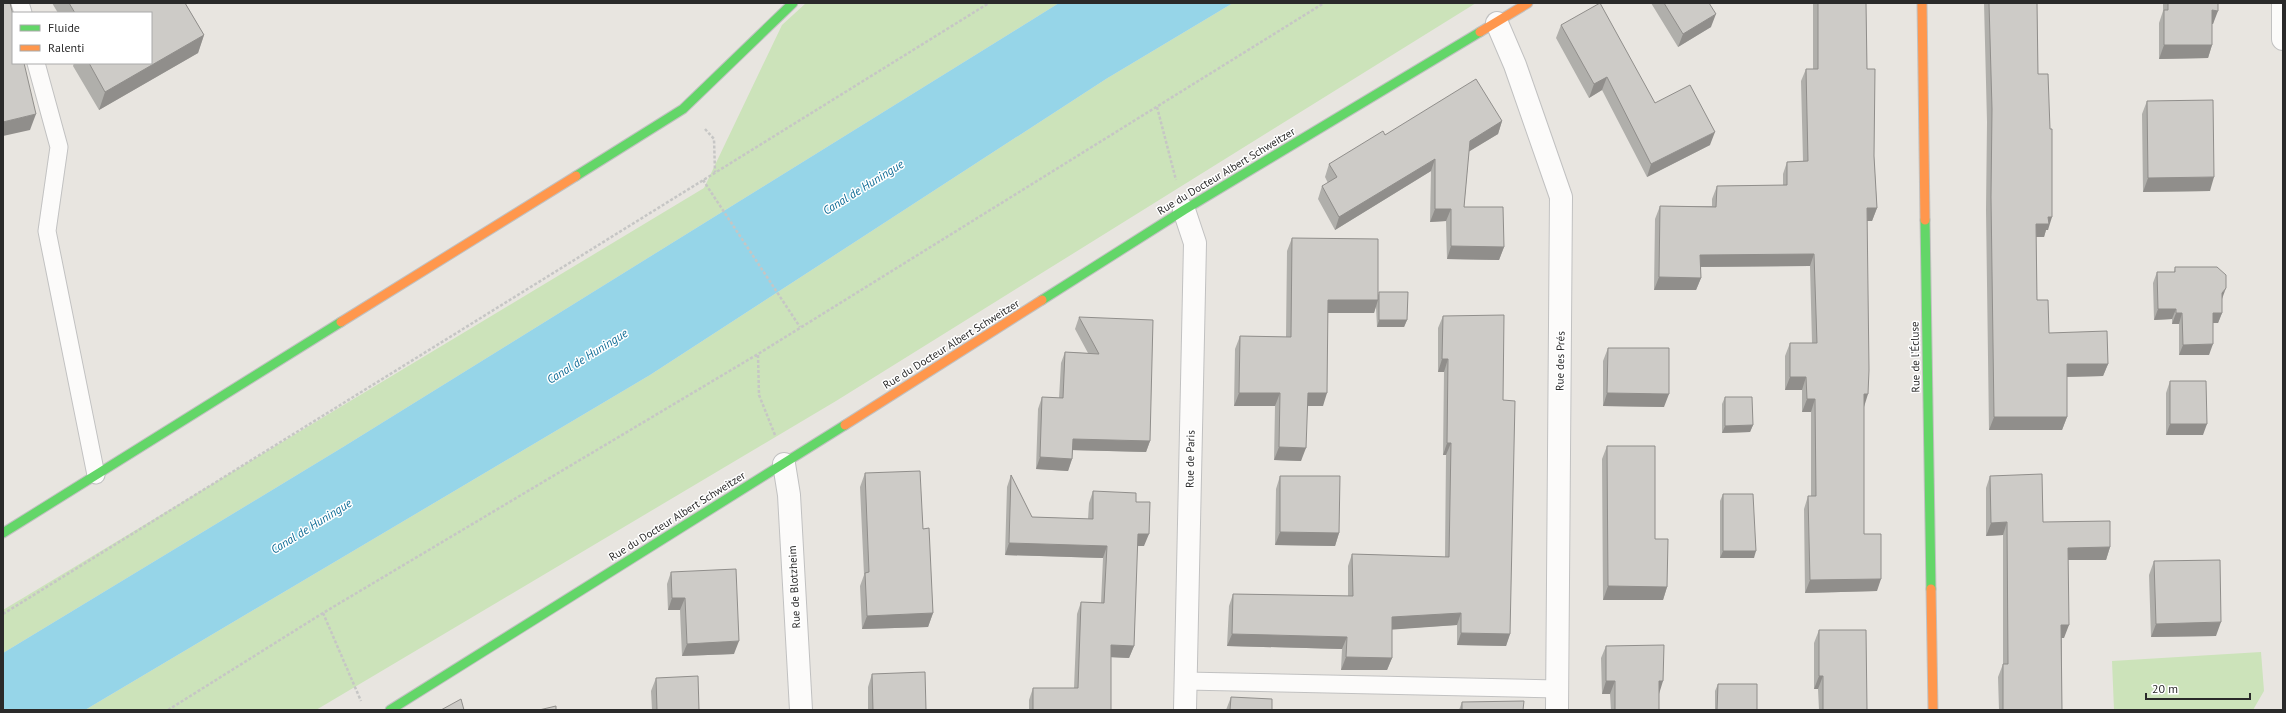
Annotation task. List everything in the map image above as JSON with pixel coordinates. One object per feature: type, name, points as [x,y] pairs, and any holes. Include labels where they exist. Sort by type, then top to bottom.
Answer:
[{"type":"street","points":[[3,533],[683,109],[793,3]]},
{"type":"street","name":"Rue du Docteur Albert Schweitzer","points":[[390,710],[784,464],[1184,210],[1528,3]]},
{"type":"street","name":"Rue de l'Écluse","points":[[1922,3],[1933,710]]},
{"type":"street","points":[[2282,3],[2283,39]]},
{"type":"street","name":"Rue des Prés","points":[[1497,23],[1515,65],[1561,197],[1557,710]]},
{"type":"street","name":"Rue de Paris","points":[[1184,210],[1196,242],[1185,710]]},
{"type":"street","name":"Rue de Blotzheim","points":[[784,464],[789,494],[801,710]]},
{"type":"lane","points":[[36,64],[59,148],[47,232],[96,475]]},
{"type":"lane","points":[[1185,681],[1557,689]]},
{"type":"path","points":[[3,614],[989,3]]},
{"type":"path","points":[[168,710],[323,613],[758,354],[1324,3]]},
{"type":"path","points":[[1157,107],[1184,210]]},
{"type":"path","points":[[683,109],[700,123],[714,139],[715,172]]},
{"type":"path","points":[[703,180],[800,327]]},
{"type":"path","points":[[758,354],[759,395],[784,464]]},
{"type":"path","points":[[323,613],[362,703]]},
{"type":"green space","points":[[806,3],[1059,3],[343,447],[3,653],[3,610],[704,188],[782,25]]},
{"type":"green space","points":[[1233,3],[1476,3],[836,401],[316,710],[85,710],[650,375],[1106,79]]},
{"type":"green space","points":[[2261,652],[2264,691],[2253,710],[2114,710],[2112,661]]},
{"type":"water","name":"Canal de Huningue","points":[[1059,3],[1233,3],[1106,79],[650,375],[85,710],[3,710],[3,653],[343,447]]},
{"type":"building","points":[[3,3],[10,3],[12,12],[12,64],[24,64],[36,114],[3,122]]},
{"type":"building","points":[[69,3],[185,3],[204,35],[105,92],[90,64],[152,64],[152,12],[74,12]]},
{"type":"building","points":[[1600,3],[1655,103],[1690,85],[1715,132],[1651,164],[1607,77],[1594,84],[1561,25]]},
{"type":"building","points":[[1664,3],[1709,3],[1716,14],[1683,34]]},
{"type":"building","points":[[1818,3],[1866,3],[1867,69],[1875,69],[1874,156],[1877,208],[1867,208],[1869,370],[1868,394],[1864,394],[1864,534],[1881,534],[1881,579],[1810,580],[1808,496],[1816,496],[1815,399],[1807,399],[1806,377],[1790,377],[1790,343],[1817,343],[1814,254],[1700,255],[1701,278],[1659,277],[1660,206],[1716,207],[1717,186],[1787,185],[1787,162],[1808,161],[1806,69],[1818,69]]},
{"type":"building","points":[[1989,3],[2037,3],[2038,74],[2048,74],[2050,129],[2052,129],[2052,217],[2048,217],[2049,224],[2036,224],[2037,300],[2048,300],[2049,333],[2107,331],[2108,364],[2067,364],[2067,417],[1994,417],[1991,197],[1992,109]]},
{"type":"building","points":[[2168,3],[2218,3],[2218,11],[2212,10],[2212,45],[2164,45],[2164,10],[2168,10]]},
{"type":"building","points":[[1476,79],[1502,121],[1470,141],[1464,207],[1503,207],[1504,247],[1451,246],[1451,209],[1435,209],[1435,159],[1339,217],[1322,186],[1337,177],[1329,164],[1383,131],[1385,135]]},
{"type":"building","points":[[2213,100],[2214,177],[2148,178],[2147,101]]},
{"type":"building","points":[[1292,238],[1378,239],[1378,300],[1328,300],[1327,393],[1308,393],[1306,448],[1279,447],[1280,393],[1239,393],[1240,336],[1291,337]]},
{"type":"building","points":[[2175,267],[2217,267],[2226,275],[2226,288],[2222,293],[2222,313],[2213,313],[2213,344],[2183,345],[2182,313],[2176,313],[2176,309],[2158,309],[2157,272],[2175,272]]},
{"type":"building","points":[[1379,292],[1408,292],[1407,320],[1379,320]]},
{"type":"building","points":[[1504,315],[1503,400],[1515,401],[1510,634],[1461,633],[1461,613],[1392,617],[1392,658],[1346,657],[1347,637],[1232,634],[1233,594],[1353,596],[1352,554],[1449,557],[1451,443],[1447,443],[1448,359],[1442,359],[1443,316]]},
{"type":"building","points":[[1079,317],[1153,320],[1150,441],[1073,439],[1072,459],[1040,457],[1042,397],[1063,398],[1065,352],[1099,354]]},
{"type":"building","points":[[1608,348],[1669,348],[1669,394],[1607,393]]},
{"type":"building","points":[[2170,381],[2206,381],[2207,424],[2170,424]]},
{"type":"building","points":[[1725,397],[1752,397],[1753,425],[1725,426]]},
{"type":"building","points":[[1607,446],[1655,446],[1655,539],[1668,539],[1667,587],[1608,586]]},
{"type":"building","points":[[920,471],[923,529],[929,528],[933,613],[867,616],[865,573],[869,572],[865,473]]},
{"type":"building","points":[[2042,474],[2043,522],[2110,521],[2110,547],[2068,548],[2069,625],[2061,625],[2062,710],[2003,710],[2003,664],[2008,664],[2007,522],[1991,523],[1990,476]]},
{"type":"building","points":[[1011,475],[1032,517],[1093,519],[1093,491],[1136,493],[1136,502],[1150,502],[1149,534],[1138,534],[1134,646],[1111,645],[1111,710],[1033,710],[1033,688],[1078,688],[1081,602],[1104,603],[1107,546],[1009,543]]},
{"type":"building","points":[[1280,476],[1340,476],[1339,533],[1280,532]]},
{"type":"building","points":[[1723,494],[1753,494],[1756,551],[1723,551]]},
{"type":"building","points":[[2220,560],[2221,622],[2156,624],[2154,561]]},
{"type":"building","points":[[736,569],[739,641],[687,644],[685,598],[672,598],[671,572]]},
{"type":"building","points":[[1819,630],[1866,630],[1867,710],[1823,710],[1823,676],[1819,676]]},
{"type":"building","points":[[1664,645],[1663,681],[1659,681],[1659,710],[1615,710],[1615,681],[1606,681],[1606,646]]},
{"type":"building","points":[[925,672],[926,710],[873,710],[872,674]]},
{"type":"building","points":[[698,676],[699,710],[657,710],[656,678]]},
{"type":"building","points":[[1718,684],[1757,684],[1757,710],[1717,710]]},
{"type":"building","points":[[1231,697],[1272,699],[1272,710],[1230,710]]},
{"type":"building","points":[[461,699],[464,710],[441,710]]},
{"type":"building","points":[[1524,701],[1523,710],[1462,710],[1462,702]]},
{"type":"building","points":[[556,706],[556,710],[539,710]]},
{"type":"traffic: fast","points":[[576,176],[683,109],[793,3]]},
{"type":"traffic: fast","points":[[1042,300],[1184,210],[1480,32]]},
{"type":"traffic: fast","points":[[1925,220],[1931,589]]},
{"type":"traffic: fast","points":[[3,533],[341,322]]},
{"type":"traffic: fast","points":[[390,710],[845,425]]},
{"type":"traffic: slow","points":[[1480,32],[1528,3]]},
{"type":"traffic: slow","points":[[1922,3],[1925,220]]},
{"type":"traffic: slow","points":[[341,322],[576,176]]},
{"type":"traffic: slow","points":[[845,425],[1042,300]]},
{"type":"traffic: slow","points":[[1931,589],[1933,710]]}]
